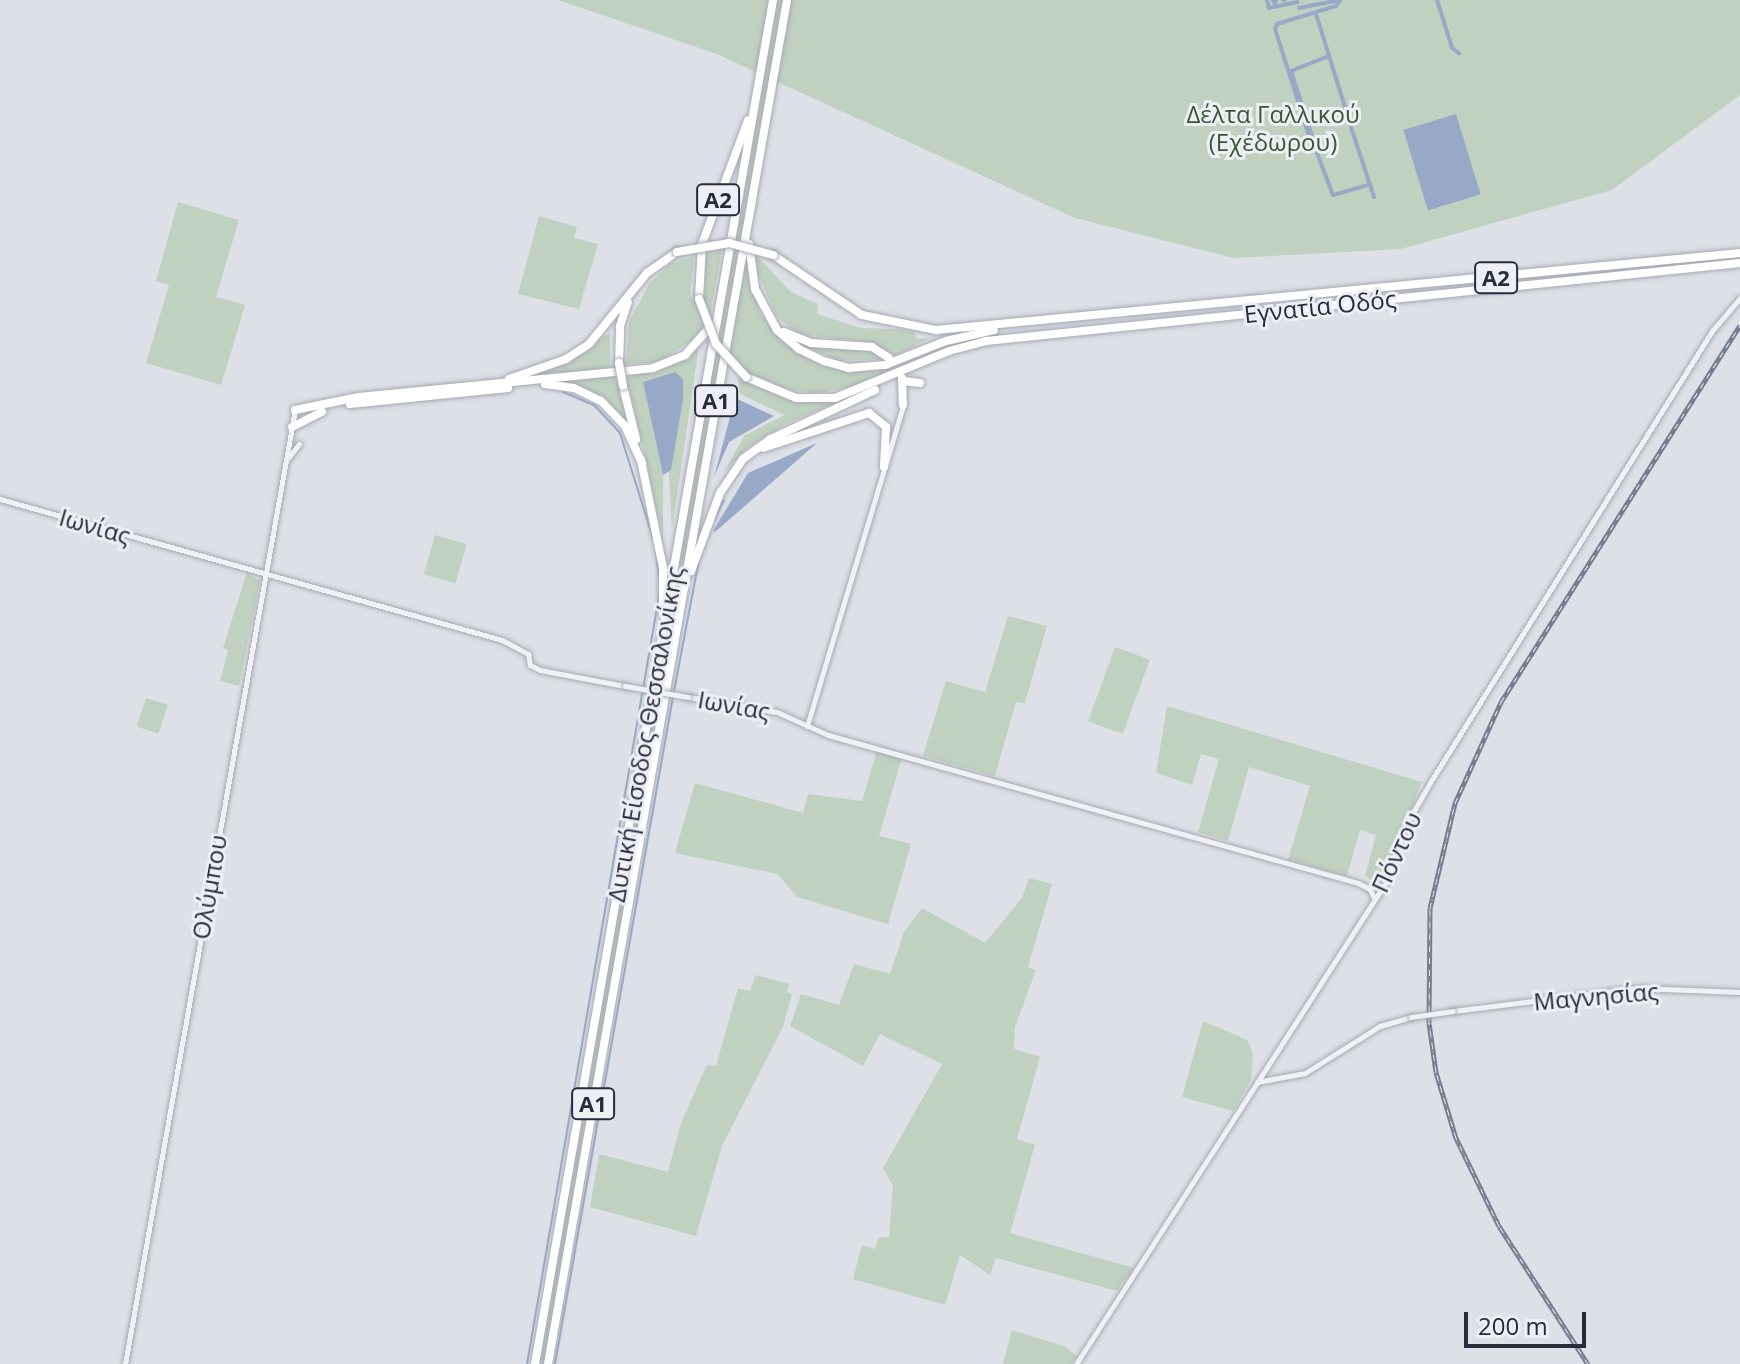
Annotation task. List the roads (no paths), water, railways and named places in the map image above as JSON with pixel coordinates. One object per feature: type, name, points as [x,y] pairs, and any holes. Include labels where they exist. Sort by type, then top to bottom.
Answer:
[{"type":"highway","name":"Α1","points":[[755,105],[773,0]]},
{"type":"highway","name":"Α1","points":[[754,187],[787,0]]},
{"type":"highway","name":"Δυτική Είσοδος Θεσσαλονίκης","points":[[535,1364],[755,105]]},
{"type":"highway","name":"Α2","points":[[755,105],[702,244],[699,299],[716,344],[746,377],[775,392],[817,400],[846,396],[904,377]]},
{"type":"highway","name":"Δυτική Είσοδος Θεσσαλονίκης","points":[[548,1364],[754,187]]},
{"type":"highway","name":"Α2","points":[[754,187],[749,260],[755,289],[771,321],[808,355],[860,368],[899,362],[946,341],[1006,327]]},
{"type":"highway","points":[[485,384],[574,354],[605,329],[633,290],[677,252],[729,243],[773,255],[852,310],[879,321],[923,330],[1006,327]]},
{"type":"highway","name":"Εγνατία Οδός","points":[[1006,327],[1740,253]]},
{"type":"highway","name":"Εγνατία Οδός","points":[[904,377],[949,351],[986,341],[1740,263]]},
{"type":"highway","points":[[633,290],[620,326],[619,363],[663,568],[663,640]]},
{"type":"highway","points":[[295,410],[359,397],[670,363],[704,337],[722,291]]},
{"type":"highway","points":[[771,321],[800,340],[862,345],[889,358]]},
{"type":"highway","points":[[679,614],[720,493],[751,452],[904,377],[920,383]]},
{"type":"highway","points":[[903,405],[904,377]]},
{"type":"highway","points":[[291,431],[314,415],[357,403],[565,385],[611,409],[631,436],[642,463]]},
{"type":"highway","points":[[295,410],[314,415]]},
{"type":"highway","points":[[751,452],[869,413],[886,427],[884,467]]},
{"type":"street","name":"Πόντου","points":[[1076,1364],[1374,899],[1431,781],[1712,331],[1740,298]]},
{"type":"street","points":[[807,726],[903,405]]},
{"type":"street","name":"Ολύμπου","points":[[125,1364],[295,410]]},
{"type":"street","points":[[286,463],[301,442],[291,431]]},
{"type":"street","name":"Ιωνίας","points":[[0,499],[264,576],[502,640],[528,654],[528,662],[540,670],[777,712],[807,726],[1358,883],[1373,892],[1374,899]]},
{"type":"street","name":"Μαγνησίας","points":[[1257,1082],[1305,1073],[1380,1026],[1411,1017],[1638,988],[1740,992]]},
{"type":"water","points":[[1456,114],[1481,194],[1428,210],[1403,130]]},
{"type":"water","points":[[675,372],[683,379],[683,400],[671,470],[663,475],[643,382]]},
{"type":"water","points":[[735,398],[774,416],[729,442],[714,477]]},
{"type":"water","points":[[817,443],[715,532],[713,531],[748,473]]},
{"type":"waterway","points":[[1267,0],[1269,8],[1297,2]]},
{"type":"waterway","points":[[1273,0],[1275,4],[1276,0]]},
{"type":"waterway","points":[[1299,8],[1340,0]]},
{"type":"waterway","points":[[1275,30],[1277,24],[1336,6],[1340,0]]},
{"type":"waterway","points":[[1437,0],[1452,48],[1459,53]]},
{"type":"waterway","points":[[1316,14],[1348,117]]},
{"type":"waterway","points":[[1276,32],[1309,136]]},
{"type":"waterway","points":[[1316,148],[1291,71],[1329,56]]},
{"type":"waterway","points":[[1350,124],[1374,197]]},
{"type":"waterway","points":[[1317,153],[1333,195],[1369,185]]},
{"type":"waterway","points":[[563,392],[594,405],[620,433],[653,538]]},
{"type":"waterway","points":[[714,520],[724,500]]},
{"type":"waterway","points":[[656,553],[659,578]]},
{"type":"waterway","points":[[674,691],[699,560]]},
{"type":"waterway","points":[[527,1364],[659,596]]},
{"type":"waterway","points":[[555,1364],[673,697]]},
{"type":"railway","points":[[1588,1364],[1499,1226],[1456,1138],[1436,1072],[1429,1023],[1430,908],[1455,803],[1501,702],[1740,325]]},
{"type":"park label","name":"Δέλτα Γαλλικού (Εχέδωρου)","points":[[1273,128]]}]
